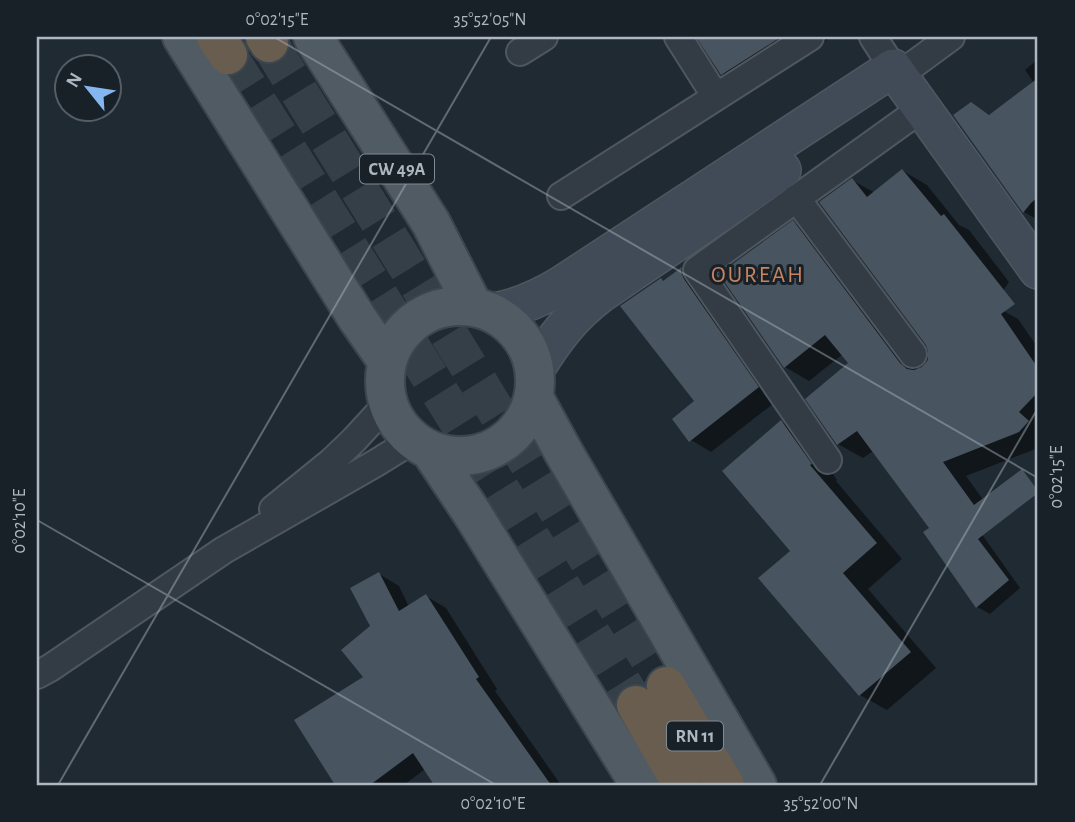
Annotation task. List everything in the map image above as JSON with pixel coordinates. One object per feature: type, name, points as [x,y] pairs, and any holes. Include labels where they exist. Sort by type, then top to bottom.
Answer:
[{"type":"highway","name":"RN 11","points":[[682,785],[651,695],[725,785]]},
{"type":"main road","points":[[182,37],[387,361]]},
{"type":"main road","name":"CW 49A","points":[[313,37],[483,309]]},
{"type":"main road","points":[[640,785],[472,513],[421,445],[402,430],[394,417],[384,383],[387,361],[396,341],[410,324],[429,312],[450,305],[483,309],[525,305],[904,85]]},
{"type":"main road","points":[[904,85],[1038,270]]},
{"type":"main road","points":[[421,445],[448,456],[467,456],[485,453],[502,444],[527,416],[535,384],[553,341],[568,322],[591,301],[904,85]]},
{"type":"main road","points":[[483,309],[514,327],[528,347],[535,384],[577,477],[757,785]]},
{"type":"street","points":[[520,52],[544,37]]},
{"type":"street","points":[[678,37],[716,97]]},
{"type":"street","points":[[561,196],[810,37]]},
{"type":"street","points":[[873,37],[904,85]]},
{"type":"street","points":[[828,460],[697,270],[796,198],[951,37]]},
{"type":"street","points":[[796,198],[913,354]]},
{"type":"street","points":[[223,550],[331,462],[388,403]]},
{"type":"street","points":[[37,675],[223,550],[366,469],[421,445]]},
{"type":"building","points":[[696,37],[781,37],[721,75]]},
{"type":"building","points":[[1038,78],[1038,197],[1023,213],[953,115],[971,102],[989,115]]},
{"type":"building","points":[[902,169],[941,216],[944,214],[1015,304],[1001,314],[1038,368],[1038,392],[1019,412],[1029,421],[1019,432],[943,462],[974,505],[1022,469],[1038,491],[978,539],[1009,580],[976,608],[923,532],[929,528],[857,431],[837,445],[805,399],[848,363],[825,335],[784,368],[719,274],[793,220],[900,363],[907,369],[922,367],[928,360],[926,345],[819,202],[852,178],[867,197]]},
{"type":"building","points":[[682,267],[684,279],[759,387],[689,442],[672,419],[694,401],[620,306]]},
{"type":"building","points":[[781,420],[812,464],[810,465],[877,543],[843,573],[911,652],[859,696],[758,578],[790,551],[722,471]]},
{"type":"building","points":[[379,572],[399,611],[426,594],[479,677],[476,679],[551,785],[434,785],[413,753],[370,785],[335,785],[294,720],[363,677],[341,650],[370,626],[350,588]]},
{"type":"tunnel","points":[[269,43],[666,686]]},
{"type":"tunnel","points":[[228,55],[636,705]]},
{"type":"district","name":"OUREAH","points":[[758,274]]}]
